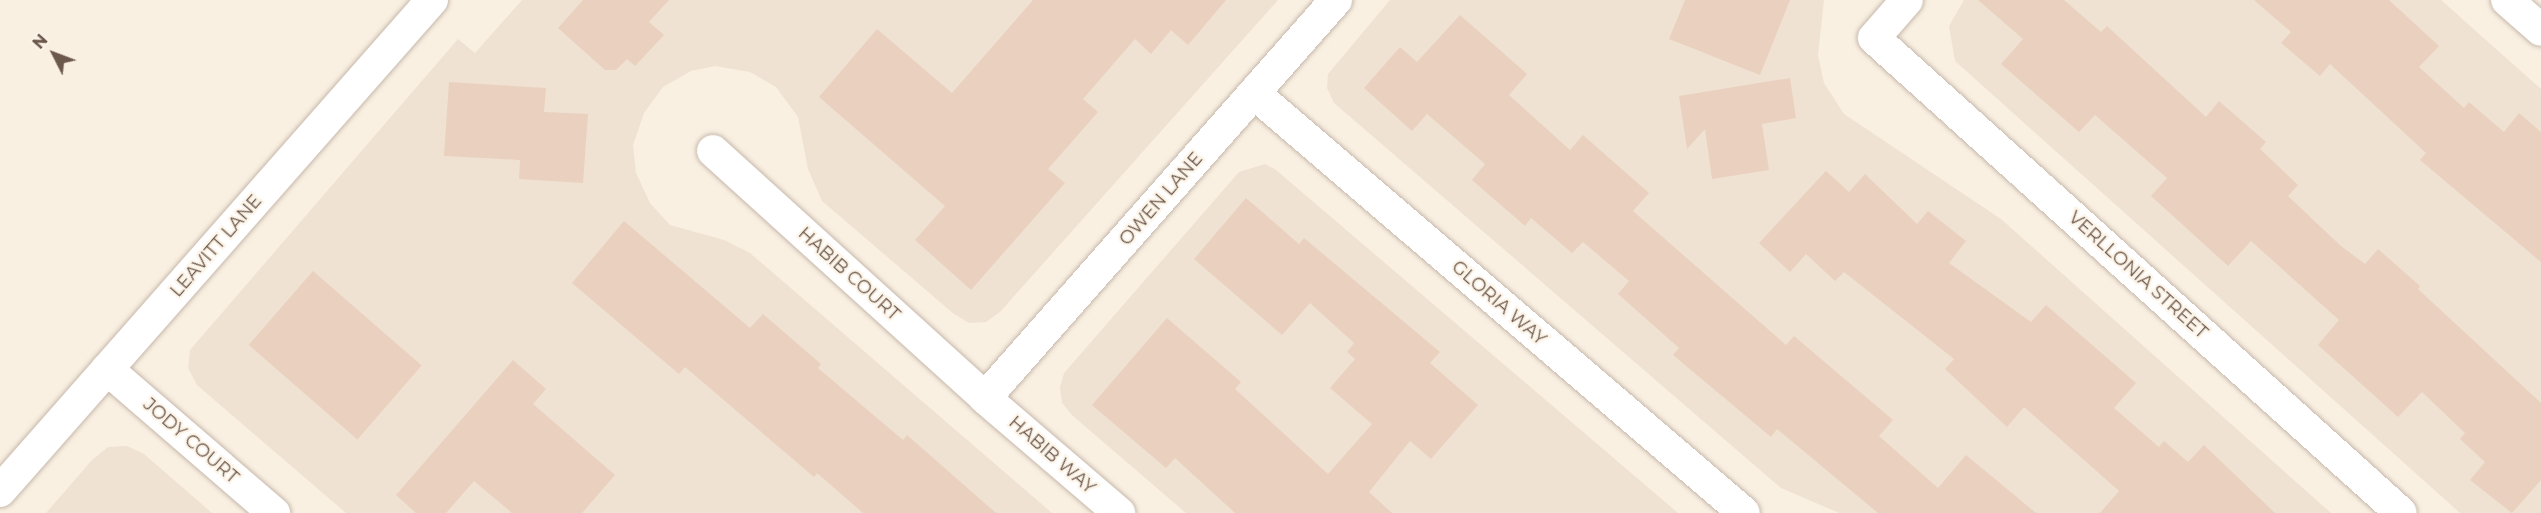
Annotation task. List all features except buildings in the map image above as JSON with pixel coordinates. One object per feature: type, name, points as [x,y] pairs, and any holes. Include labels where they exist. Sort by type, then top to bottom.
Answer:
[{"type":"street","name":"LEAVITT LANE","points":[[0,491],[432,0]]},
{"type":"street","name":"OWEN LANE","points":[[985,398],[1336,0]]},
{"type":"street","name":"VERLLONIA STREET","points":[[1907,0],[1874,38],[2401,513]]},
{"type":"street","points":[[2507,0],[2541,30]]},
{"type":"street","name":"GLORIA WAY","points":[[1254,93],[1744,513]]},
{"type":"street","name":"HABIB COURT","points":[[713,151],[985,398]]},
{"type":"street","name":"JODY COURT","points":[[107,369],[274,513]]},
{"type":"street","name":"HABIB WAY","points":[[985,398],[1119,513]]},
{"type":"shaded area","points":[[522,0],[1278,0],[1000,312],[986,322],[969,323],[954,314],[822,201],[808,169],[798,117],[776,87],[750,72],[715,66],[691,71],[663,87],[644,113],[633,145],[636,173],[650,203],[670,225],[724,240],[750,253],[1052,513],[346,513],[197,385],[188,368],[190,350],[458,39],[475,53]]},
{"type":"shaded area","points":[[1390,0],[1824,0],[1818,55],[1824,83],[1844,114],[2001,219],[2331,513],[1839,513],[1781,488],[1334,103],[1327,88],[1328,74]]},
{"type":"shaded area","points":[[1964,0],[2441,0],[2541,89],[2541,513],[2460,513],[1955,61],[1949,26]]},
{"type":"shaded area","points":[[1265,164],[1276,170],[1678,513],[1186,513],[1073,416],[1062,403],[1060,387],[1064,373],[1239,172]]},
{"type":"shaded area","points":[[127,446],[144,454],[212,513],[46,513],[92,460],[108,447]]}]
